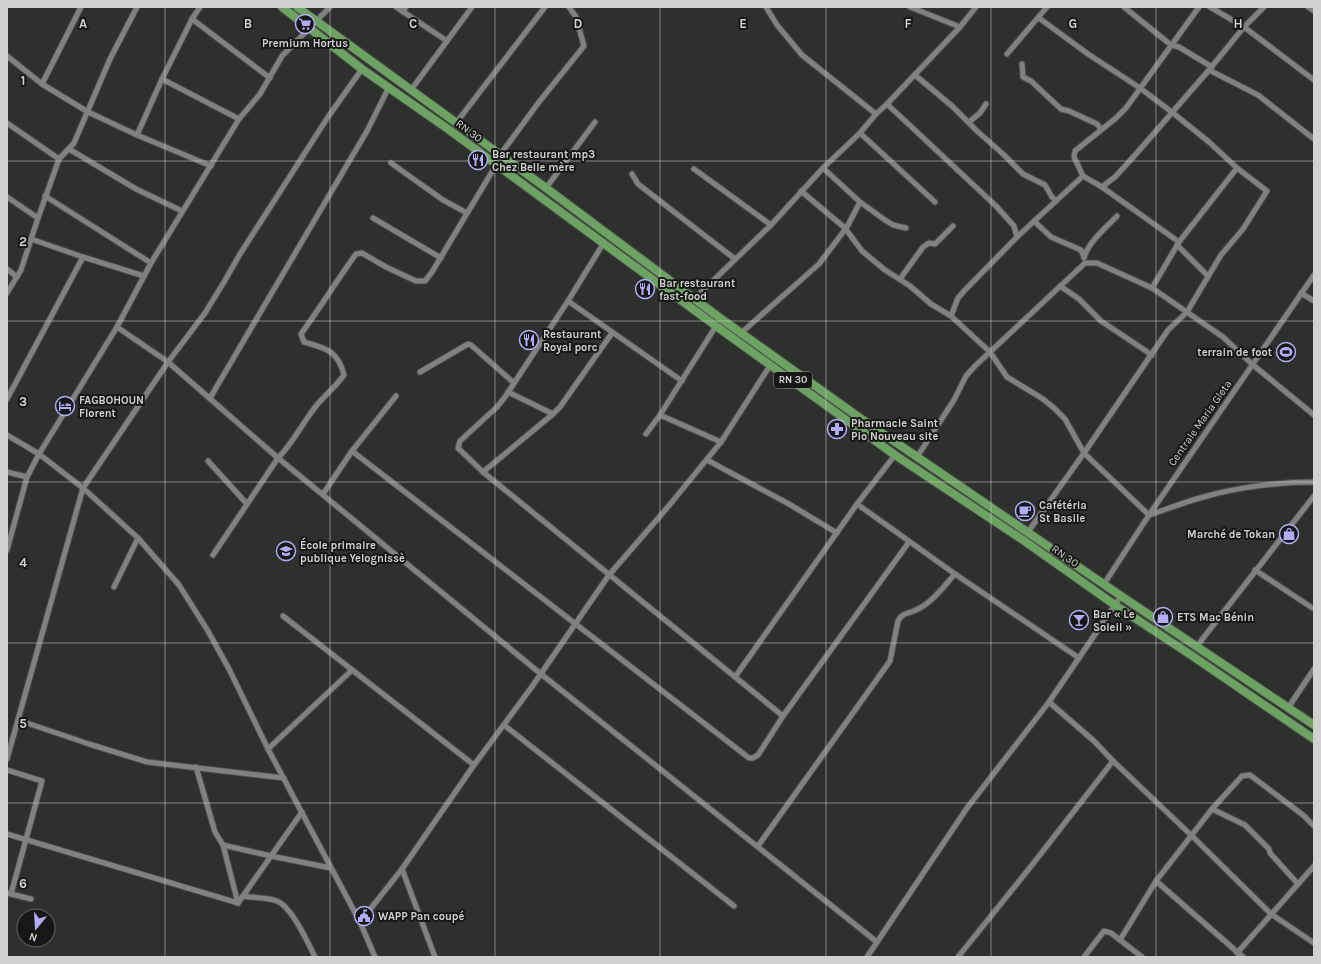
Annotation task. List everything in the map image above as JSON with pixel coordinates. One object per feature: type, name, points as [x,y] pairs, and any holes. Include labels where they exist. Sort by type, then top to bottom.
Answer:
[{"type":"main road","name":"RN 30","points":[[282,7],[362,69],[895,455],[1023,540],[1115,605],[1314,738]]},
{"type":"main road","name":"RN 30","points":[[297,7],[546,188],[741,333],[917,457],[1314,725]]},
{"type":"street","points":[[42,84],[81,7]]},
{"type":"street","points":[[7,293],[17,277],[32,239],[45,196],[59,159],[74,143],[110,59],[137,7]]},
{"type":"street","points":[[138,135],[162,79],[192,19],[200,7]]},
{"type":"street","points":[[7,550],[10,530],[27,477],[39,454],[117,327],[151,263],[239,119],[260,94],[282,56],[330,7]]},
{"type":"street","points":[[396,7],[447,41]]},
{"type":"street","points":[[403,12],[406,7]]},
{"type":"street","points":[[411,90],[472,7]]},
{"type":"street","points":[[456,123],[545,7]]},
{"type":"street","points":[[500,155],[539,102],[584,46],[576,17],[569,7]]},
{"type":"street","points":[[766,7],[777,25],[802,55],[876,114]]},
{"type":"street","points":[[910,7],[960,27]]},
{"type":"street","points":[[695,298],[771,225],[823,168],[860,133],[876,114],[960,27],[976,7]]},
{"type":"street","points":[[1007,54],[1047,7]]},
{"type":"street","points":[[1124,7],[1171,45],[1179,48],[1210,69],[1258,94],[1314,139]]},
{"type":"street","points":[[1199,7],[1126,108],[1075,151],[1074,157],[1083,176],[1102,187],[1178,243],[1208,276]]},
{"type":"street","points":[[1210,7],[1244,27],[1314,80]]},
{"type":"street","points":[[1102,187],[1115,177],[1173,113],[1244,27],[1264,7]]},
{"type":"street","points":[[1308,7],[1314,11]]},
{"type":"street","points":[[1028,532],[1168,330],[1187,312],[1222,255],[1243,229],[1268,191],[1237,168],[1209,142],[1140,88],[1088,54],[1039,18]]},
{"type":"street","points":[[192,19],[270,78]]},
{"type":"street","points":[[7,56],[42,84],[88,112],[211,166]]},
{"type":"street","points":[[1022,64],[1023,77],[1031,81],[1061,109],[1069,111],[1097,124],[1101,129]]},
{"type":"street","points":[[7,759],[83,488],[168,362],[205,313],[240,254],[328,117],[362,69]]},
{"type":"street","points":[[915,75],[969,122],[1023,174],[1045,185],[1056,201]]},
{"type":"street","points":[[162,79],[239,119]]},
{"type":"street","points":[[210,398],[367,131],[389,88]]},
{"type":"street","points":[[887,104],[996,206],[1014,226],[1017,237]]},
{"type":"street","points":[[969,122],[980,113],[986,104]]},
{"type":"street","points":[[546,188],[595,122]]},
{"type":"street","points":[[7,123],[59,159]]},
{"type":"street","points":[[860,133],[935,202]]},
{"type":"street","points":[[69,149],[136,189],[182,211]]},
{"type":"street","points":[[391,163],[443,200],[467,214]]},
{"type":"street","points":[[213,555],[278,458],[288,448],[313,409],[337,386],[344,375],[341,365],[334,354],[326,348],[304,342],[301,334],[356,254],[362,253],[416,281],[425,281],[441,258],[496,165]]},
{"type":"street","points":[[823,168],[860,202],[893,226],[906,228]]},
{"type":"street","points":[[1152,288],[1178,243],[1237,168]]},
{"type":"street","points":[[694,169],[771,225]]},
{"type":"street","points":[[632,174],[638,184],[735,259]]},
{"type":"street","points":[[951,316],[958,298],[965,290],[1017,237],[1083,176]]},
{"type":"street","points":[[801,191],[845,228],[862,251],[885,270],[951,316],[990,352],[1008,377],[1043,399],[1054,408],[1065,419],[1084,453],[1148,515],[1227,491],[1295,482],[1314,482]]},
{"type":"street","points":[[45,196],[151,263]]},
{"type":"street","points":[[7,197],[38,218]]},
{"type":"street","points":[[741,333],[819,264],[845,228],[860,202]]},
{"type":"street","points":[[917,457],[954,400],[966,376],[1085,260],[1087,250],[1117,216]]},
{"type":"street","points":[[374,218],[441,258]]},
{"type":"street","points":[[1034,221],[1051,236],[1081,250],[1085,260]]},
{"type":"street","points":[[900,279],[923,247],[929,243],[935,244],[953,226]]},
{"type":"street","points":[[32,239],[144,276]]},
{"type":"street","points":[[603,244],[514,384],[497,407],[460,441],[457,446],[483,472],[783,716]]},
{"type":"street","points":[[7,400],[83,257]]},
{"type":"street","points":[[1085,260],[1097,263],[1152,288],[1223,337],[1253,365],[1314,415]]},
{"type":"street","points":[[7,269],[17,277]]},
{"type":"street","name":"Centrale Maria Gleta","points":[[1104,584],[1148,515],[1314,275]]},
{"type":"street","points":[[1060,286],[1079,299],[1101,321],[1152,355]]},
{"type":"street","points":[[1301,293],[1314,301]]},
{"type":"street","points":[[568,301],[682,381]]},
{"type":"street","points":[[646,434],[660,415],[716,326]]},
{"type":"street","points":[[117,327],[168,362],[278,458],[540,674],[877,942]]},
{"type":"street","points":[[483,472],[560,407],[612,333]]},
{"type":"street","points":[[420,372],[468,344],[471,345],[514,384]]},
{"type":"street","points":[[360,922],[402,869],[609,575],[721,442],[771,364]]},
{"type":"street","points":[[508,392],[553,414]]},
{"type":"street","points":[[323,494],[352,451],[396,396]]},
{"type":"street","points":[[660,415],[721,442]]},
{"type":"street","points":[[7,436],[39,454],[83,488],[138,538],[179,585],[195,609],[229,669],[268,749],[360,922],[375,957]]},
{"type":"street","points":[[352,451],[749,758],[753,758],[758,754],[783,716],[909,542]]},
{"type":"street","points":[[735,677],[836,533],[895,455]]},
{"type":"street","points":[[707,460],[789,504],[836,533]]},
{"type":"street","points":[[208,461],[247,504]]},
{"type":"street","points":[[7,472],[27,477]]},
{"type":"street","points":[[1197,646],[1314,496]]},
{"type":"street","points":[[857,504],[955,574],[1079,658]]},
{"type":"street","points":[[114,586],[138,538]]},
{"type":"street","points":[[1255,570],[1314,609]]},
{"type":"street","points":[[758,846],[890,661],[898,621],[901,616],[915,611],[929,602],[955,574]]},
{"type":"street","points":[[867,957],[967,808],[1049,702],[1121,596]]},
{"type":"street","points":[[283,616],[474,765]]},
{"type":"street","points":[[268,749],[352,670]]},
{"type":"street","points":[[1288,708],[1314,670]]},
{"type":"street","points":[[1049,702],[1094,741],[1112,761],[1272,914],[1314,943]]},
{"type":"street","points":[[18,720],[148,762],[284,778]]},
{"type":"street","points":[[504,725],[734,906]]},
{"type":"street","points":[[958,957],[1032,865],[1112,761]]},
{"type":"street","points":[[196,768],[215,832],[223,845],[238,903]]},
{"type":"street","points":[[7,770],[42,781],[9,894],[31,900]]},
{"type":"street","points":[[1120,940],[1156,881],[1191,835],[1242,776],[1250,775],[1314,826]]},
{"type":"street","points":[[1212,810],[1245,825],[1269,849],[1270,853],[1298,884]]},
{"type":"street","points":[[238,903],[302,812]]},
{"type":"street","points":[[7,834],[238,903]]},
{"type":"street","points":[[223,845],[331,868]]},
{"type":"street","points":[[1237,953],[1314,866]]},
{"type":"street","points":[[402,869],[434,957]]},
{"type":"street","points":[[1156,881],[1243,957]]},
{"type":"street","points":[[243,896],[275,900],[281,903],[300,927],[315,957]]},
{"type":"street","points":[[1084,957],[1104,931],[1111,933],[1142,957]]},
{"type":"place","name":"Premium Hortus","points":[[305,24]]},
{"type":"place","name":"Bar restaurant mp3 Chez Belle mère","points":[[478,160]]},
{"type":"place","name":"Bar restaurant fast-food","points":[[645,289]]},
{"type":"place","name":"Restaurant Royal porc","points":[[529,340]]},
{"type":"place","name":"terrain de foot","points":[[1286,352]]},
{"type":"place","name":"FAGBOHOUN Florent","points":[[65,406]]},
{"type":"place","name":"Pharmacie Saint Pio Nouveau site","points":[[837,429]]},
{"type":"place","name":"Cafétéria St Basile","points":[[1025,511]]},
{"type":"place","name":"Marché de Tokan","points":[[1289,534]]},
{"type":"place","name":"École primaire publique Yelognissè","points":[[286,551]]},
{"type":"place","name":"ETS Mac Bénin","points":[[1163,617]]},
{"type":"place","name":"Bar « Le Soleil »","points":[[1079,620]]},
{"type":"place","name":"WAPP Pan coupé","points":[[364,916]]}]
